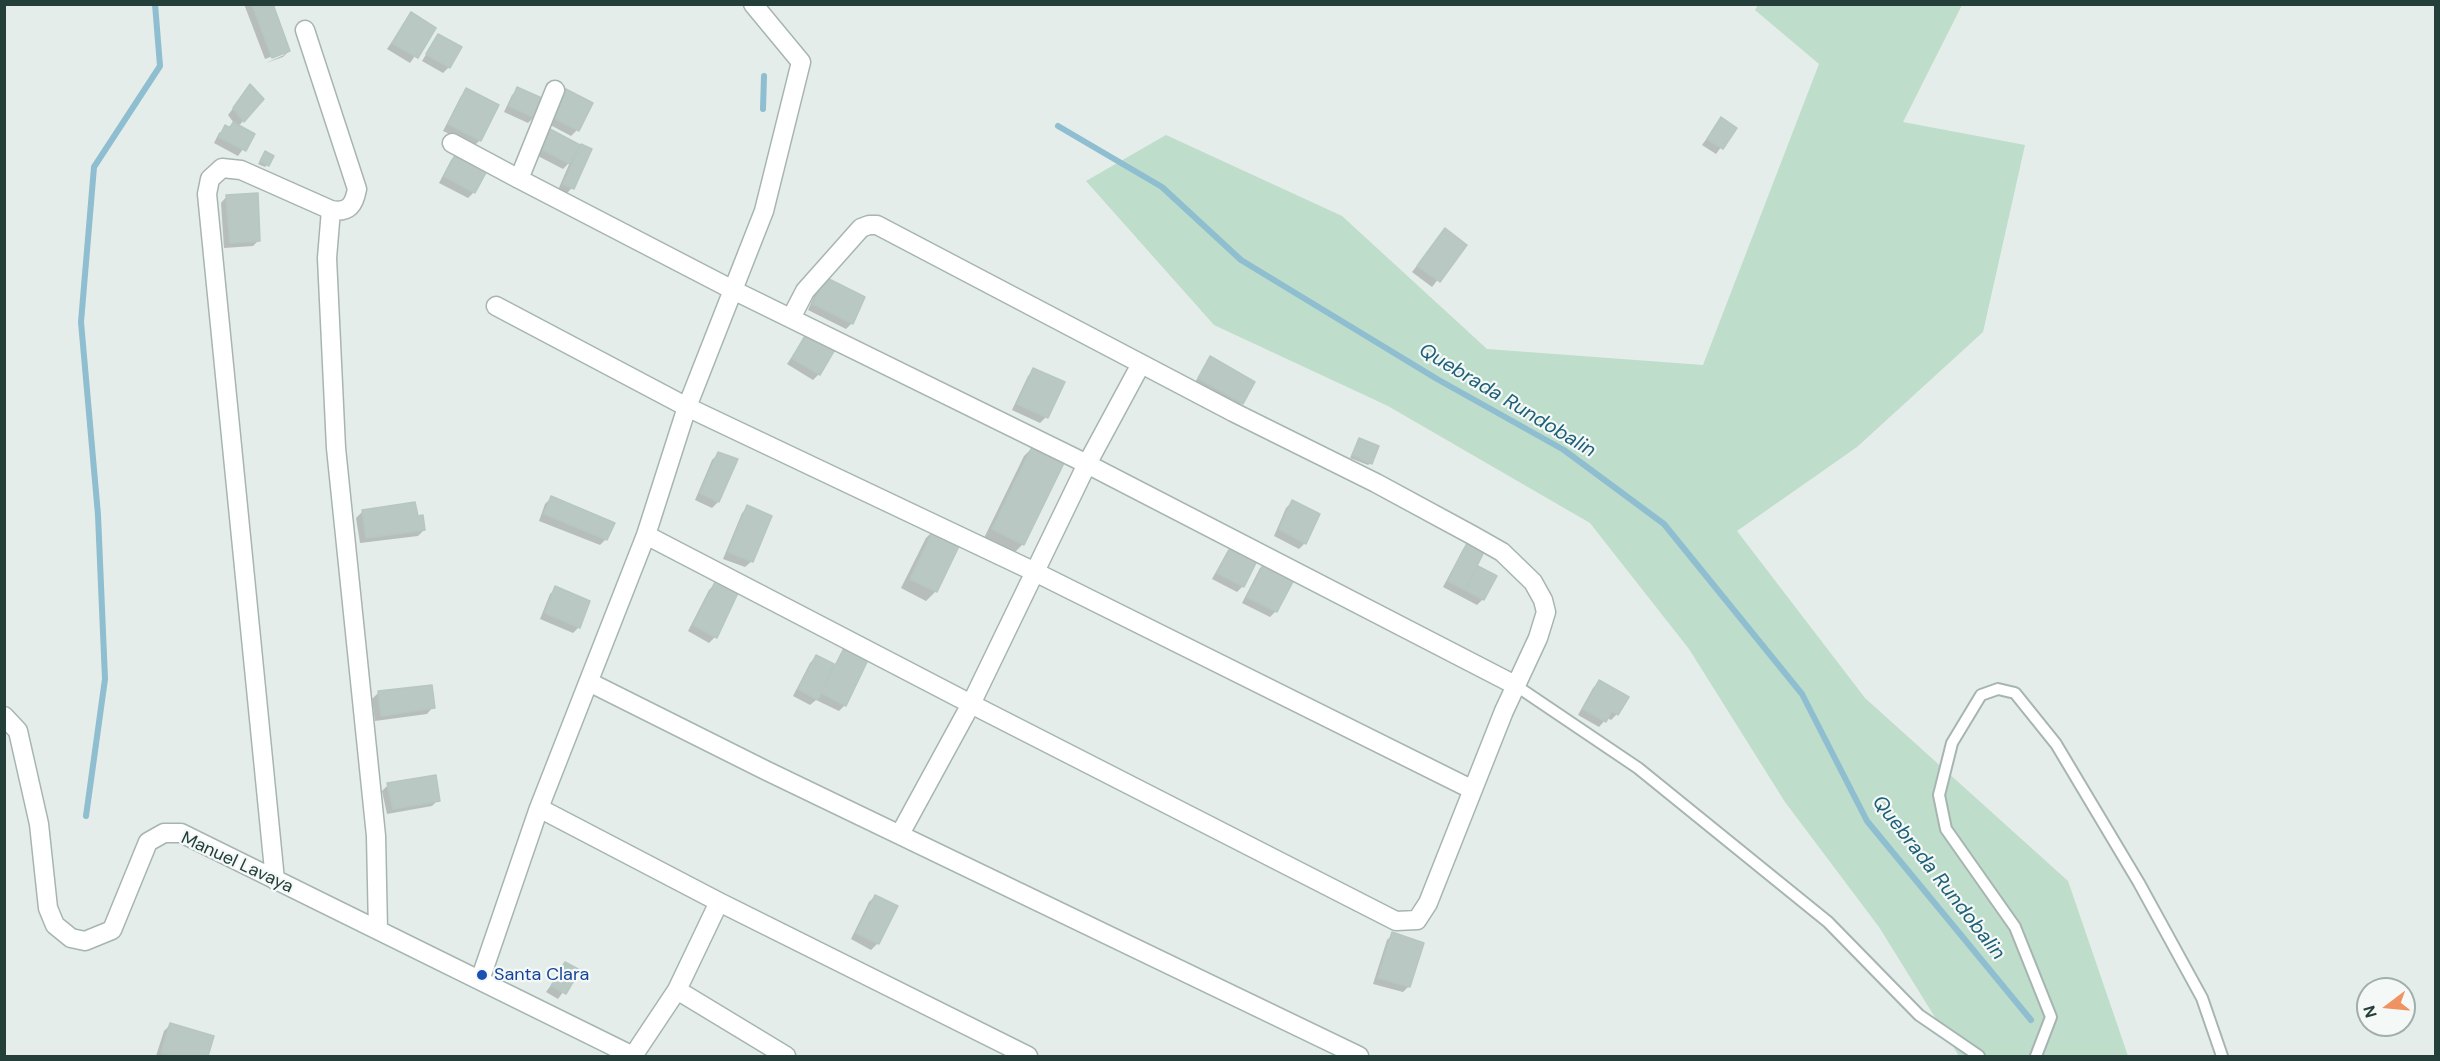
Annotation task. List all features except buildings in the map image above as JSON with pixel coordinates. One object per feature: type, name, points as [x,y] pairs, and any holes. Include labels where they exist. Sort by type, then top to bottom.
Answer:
[{"type":"street","points":[[480,980],[539,808],[646,535],[687,407],[764,211],[801,62],[753,4]]},
{"type":"street","points":[[274,880],[208,206],[210,179],[222,168],[241,170],[332,210],[348,209],[354,203],[357,189],[305,30]]},
{"type":"street","points":[[519,179],[555,90]]},
{"type":"street","points":[[452,143],[733,290],[1087,464],[1515,685]]},
{"type":"street","points":[[332,210],[327,258],[336,448],[375,836],[378,930]]},
{"type":"street","points":[[646,535],[971,705],[1396,921],[1417,920],[1428,903],[1471,789],[1515,685],[1538,638],[1546,612],[1544,600],[1533,582],[1502,552],[1376,483],[1141,364],[877,225],[861,228],[806,291],[791,318]]},
{"type":"street","points":[[496,306],[687,407],[1035,572],[1471,789]]},
{"type":"street","points":[[900,834],[971,705],[1087,464],[1141,364]]},
{"type":"street","points":[[589,682],[767,771],[1359,1056]]},
{"type":"street","name":"Manuel Lavaya","points":[[4,716],[18,731],[21,742],[39,824],[48,908],[56,925],[71,938],[86,941],[112,930],[148,842],[164,833],[180,833],[633,1056]]},
{"type":"street","points":[[539,808],[719,902],[1028,1056]]},
{"type":"street","points":[[633,1056],[677,990],[719,902]]},
{"type":"street","points":[[677,990],[786,1056]]},
{"type":"lane","points":[[1515,685],[1638,768],[1828,922],[1919,1015],[1979,1056]]},
{"type":"lane","points":[[2036,1056],[2051,1017],[2015,927],[1946,829],[1939,795],[1952,743],[1981,695],[1998,689],[2015,693],[2056,744],[2139,883],[2202,998],[2222,1056]]},
{"type":"green space","points":[[1758,5],[1962,5],[1903,122],[2025,145],[1983,332],[1857,447],[1737,531],[1865,698],[2068,881],[2128,1056],[1959,1056],[1879,927],[1785,802],[1689,649],[1590,523],[1388,406],[1214,325],[1086,181],[1166,135],[1342,216],[1487,349],[1703,365],[1819,64],[1755,10]]},
{"type":"waterway","points":[[86,816],[105,679],[98,515],[81,322],[94,167],[160,66],[155,4]]},
{"type":"waterway","points":[[763,109],[764,76]]},
{"type":"waterway","name":"Quebrada Rundobalin","points":[[1058,126],[1162,187],[1241,260],[1437,379],[1564,450],[1664,524],[1802,694],[1867,821],[2031,1020]]},
{"type":"place","name":"Santa Clara","points":[[482,975]]}]
